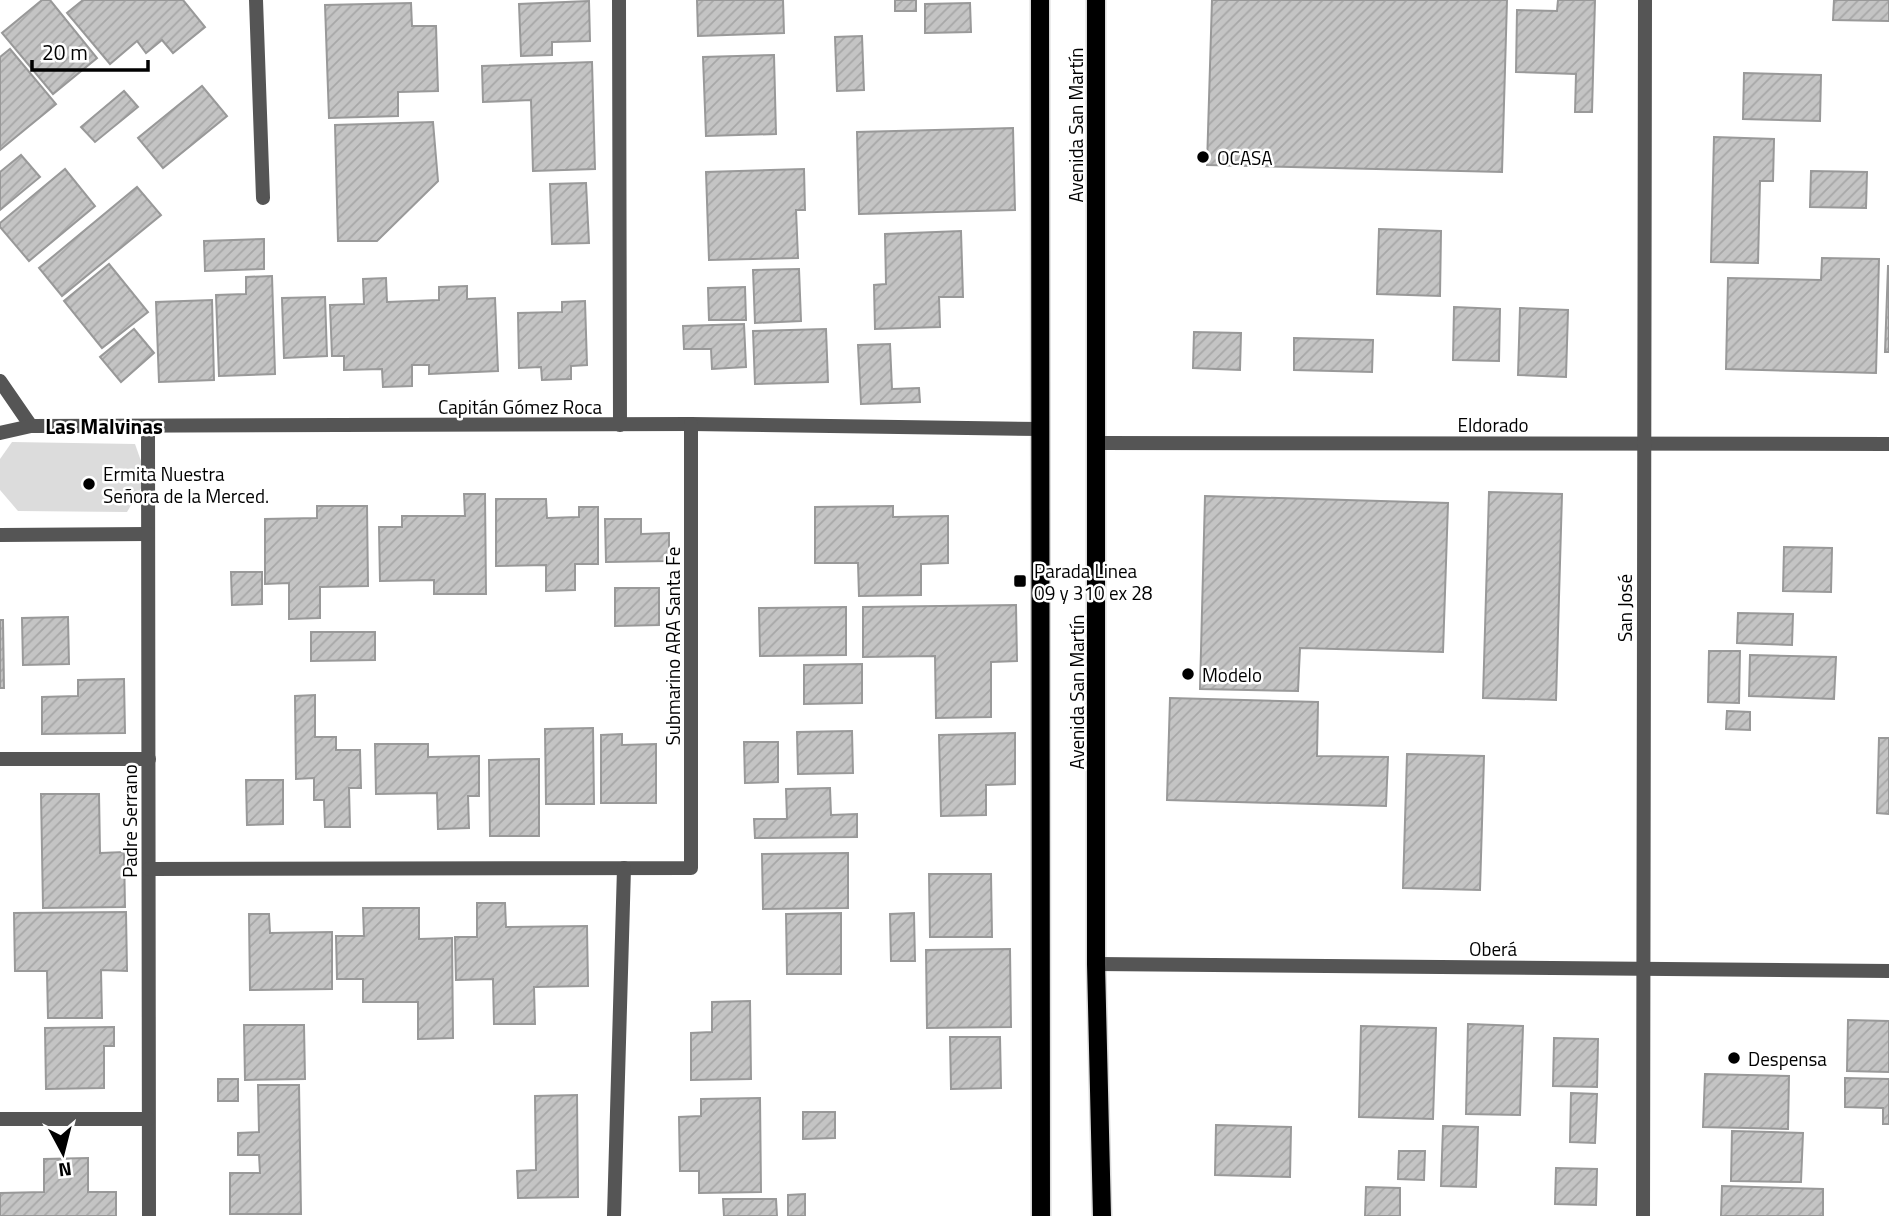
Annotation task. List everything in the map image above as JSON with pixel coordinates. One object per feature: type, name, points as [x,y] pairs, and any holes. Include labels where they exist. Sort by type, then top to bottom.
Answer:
[{"type":"main road","name":"Avenida San Martín","points":[[1040,0],[1041,1216]]},
{"type":"main road","name":"Avenida San Martín","points":[[1096,0],[1097,964],[1102,1216]]},
{"type":"street","points":[[256,0],[263,198]]},
{"type":"street","points":[[619,0],[620,425]]},
{"type":"street","name":"San José","points":[[1643,1216],[1645,0]]},
{"type":"street","points":[[0,381],[31,426]]},
{"type":"street","name":"Capitán Gómez Roca","points":[[0,433],[31,426],[691,424],[1041,429]]},
{"type":"street","name":"Submarino ARA Santa Fe","points":[[624,868],[691,868],[691,424]]},
{"type":"street","name":"Padre Serrano","points":[[148,426],[149,1216]]},
{"type":"street","name":"Eldorado","points":[[1097,443],[1889,444]]},
{"type":"street","points":[[0,535],[148,534]]},
{"type":"street","points":[[0,759],[149,759]]},
{"type":"street","points":[[149,869],[624,868],[614,1216]]},
{"type":"street","name":"Oberá","points":[[1097,964],[1889,971]]},
{"type":"street","points":[[0,1119],[148,1119]]},
{"type":"shaded area","points":[[12,442],[135,444],[147,478],[127,512],[18,511],[0,490],[0,459]]},
{"type":"building","points":[[42,0],[50,0],[97,58],[53,94],[2,33]]},
{"type":"building","points":[[83,0],[183,0],[205,27],[173,53],[162,40],[146,53],[137,41],[110,64],[67,13]]},
{"type":"building","points":[[697,0],[783,0],[784,33],[698,36]]},
{"type":"building","points":[[895,0],[916,0],[916,11],[895,11]]},
{"type":"building","points":[[1212,0],[1507,0],[1502,172],[1207,165]]},
{"type":"building","points":[[1558,0],[1595,0],[1592,112],[1575,112],[1576,74],[1516,72],[1517,10],[1557,11]]},
{"type":"building","points":[[1834,0],[1889,0],[1889,21],[1833,20]]},
{"type":"building","points":[[589,1],[590,41],[552,42],[552,55],[521,56],[519,4]]},
{"type":"building","points":[[411,3],[412,26],[436,26],[438,91],[398,92],[398,116],[329,118],[325,5]]},
{"type":"building","points":[[970,3],[971,32],[925,33],[925,4]]},
{"type":"building","points":[[862,36],[864,90],[837,91],[835,37]]},
{"type":"building","points":[[10,49],[56,104],[0,150],[0,57]]},
{"type":"building","points":[[774,55],[776,134],[706,136],[703,57]]},
{"type":"building","points":[[592,62],[595,169],[533,171],[531,100],[483,102],[482,66]]},
{"type":"building","points":[[1744,73],[1821,75],[1820,121],[1743,119]]},
{"type":"building","points":[[202,86],[227,116],[163,168],[138,138]]},
{"type":"building","points":[[124,91],[138,107],[95,142],[81,127]]},
{"type":"building","points":[[433,122],[438,181],[377,241],[338,241],[335,125]]},
{"type":"building","points":[[1013,128],[1015,210],[859,214],[857,132]]},
{"type":"building","points":[[1714,137],[1774,139],[1773,181],[1760,181],[1758,263],[1711,262]]},
{"type":"building","points":[[21,155],[40,177],[0,210],[0,172]]},
{"type":"building","points":[[65,169],[95,206],[29,261],[0,227],[0,223]]},
{"type":"building","points":[[804,169],[805,210],[796,210],[798,258],[709,260],[706,172]]},
{"type":"building","points":[[1811,171],[1867,172],[1866,208],[1810,207]]},
{"type":"building","points":[[586,183],[589,243],[552,244],[550,184]]},
{"type":"building","points":[[137,187],[161,215],[62,296],[39,268]]},
{"type":"building","points":[[1379,229],[1441,231],[1440,296],[1377,294]]},
{"type":"building","points":[[961,231],[963,297],[939,297],[940,327],[875,329],[874,285],[886,284],[885,234]]},
{"type":"building","points":[[264,239],[264,269],[205,271],[204,241]]},
{"type":"building","points":[[1822,258],[1879,259],[1876,373],[1726,369],[1728,278],[1821,280]]},
{"type":"building","points":[[109,264],[148,312],[102,348],[64,301]]},
{"type":"building","points":[[1888,266],[1889,352],[1885,352]]},
{"type":"building","points":[[799,269],[801,321],[755,323],[753,270]]},
{"type":"building","points":[[272,276],[275,374],[219,376],[216,295],[246,294],[246,277]]},
{"type":"building","points":[[386,278],[387,302],[439,300],[439,287],[467,286],[467,299],[495,298],[498,371],[429,374],[429,365],[412,365],[412,386],[383,387],[382,369],[344,370],[344,356],[332,356],[330,305],[364,304],[363,279]]},
{"type":"building","points":[[745,287],[746,320],[709,320],[708,288]]},
{"type":"building","points":[[325,297],[327,356],[284,358],[282,298]]},
{"type":"building","points":[[212,300],[214,380],[159,382],[156,302]]},
{"type":"building","points":[[585,301],[587,365],[571,366],[571,379],[542,380],[541,367],[519,368],[518,313],[562,312],[562,302]]},
{"type":"building","points":[[1454,307],[1500,309],[1499,361],[1453,360]]},
{"type":"building","points":[[1520,308],[1568,310],[1566,377],[1518,375]]},
{"type":"building","points":[[744,324],[746,367],[712,369],[711,349],[684,349],[683,326]]},
{"type":"building","points":[[134,329],[154,353],[121,382],[100,357]]},
{"type":"building","points":[[826,329],[828,382],[755,384],[753,331]]},
{"type":"building","points":[[1194,332],[1241,333],[1240,370],[1193,368]]},
{"type":"building","points":[[1294,338],[1373,340],[1372,372],[1294,370]]},
{"type":"building","points":[[890,344],[892,389],[919,388],[920,402],[861,404],[858,345]]},
{"type":"building","points":[[1489,492],[1562,494],[1556,700],[1483,698]]},
{"type":"building","points":[[464,494],[485,494],[486,594],[434,594],[434,580],[380,581],[379,527],[402,527],[402,516],[465,516]]},
{"type":"building","points":[[1205,496],[1448,503],[1443,652],[1300,648],[1298,691],[1200,689]]},
{"type":"building","points":[[496,499],[546,499],[547,518],[579,517],[579,507],[598,507],[598,564],[575,564],[575,590],[546,591],[546,565],[496,566]]},
{"type":"building","points":[[317,506],[367,506],[368,586],[320,587],[320,618],[289,619],[289,583],[265,584],[265,519],[317,518]]},
{"type":"building","points":[[893,506],[893,517],[948,516],[948,563],[921,564],[921,595],[859,596],[858,563],[815,563],[815,507]]},
{"type":"building","points":[[605,519],[641,519],[641,534],[669,533],[669,561],[606,562]]},
{"type":"building","points":[[1784,547],[1832,548],[1831,592],[1783,591]]},
{"type":"building","points":[[231,572],[262,572],[262,604],[232,605]]},
{"type":"building","points":[[615,588],[659,588],[659,625],[615,626]]},
{"type":"building","points":[[1016,605],[1017,661],[991,662],[991,717],[936,718],[935,656],[863,657],[863,607]]},
{"type":"building","points":[[846,607],[846,655],[760,656],[759,608]]},
{"type":"building","points":[[1738,613],[1793,614],[1792,645],[1737,643]]},
{"type":"building","points":[[68,617],[69,664],[23,665],[22,618]]},
{"type":"building","points":[[0,620],[3,620],[4,688],[0,688]]},
{"type":"building","points":[[311,632],[375,632],[375,660],[311,661]]},
{"type":"building","points":[[1709,651],[1740,651],[1739,703],[1708,702]]},
{"type":"building","points":[[1750,655],[1836,657],[1834,699],[1749,696]]},
{"type":"building","points":[[862,664],[862,703],[804,704],[804,665]]},
{"type":"building","points":[[124,679],[125,733],[42,734],[42,697],[78,696],[78,680]]},
{"type":"building","points":[[315,695],[315,737],[336,737],[336,750],[360,750],[361,788],[349,788],[350,827],[325,827],[324,800],[314,800],[314,778],[296,779],[295,696]]},
{"type":"building","points":[[1170,698],[1318,702],[1317,756],[1388,757],[1386,806],[1167,800]]},
{"type":"building","points":[[1727,711],[1750,712],[1750,730],[1726,729]]},
{"type":"building","points":[[593,728],[594,804],[546,804],[545,729]]},
{"type":"building","points":[[852,731],[853,773],[798,774],[797,732]]},
{"type":"building","points":[[1015,733],[1015,784],[986,785],[986,815],[941,816],[939,735]]},
{"type":"building","points":[[622,734],[622,745],[656,744],[656,803],[601,803],[601,735]]},
{"type":"building","points":[[1879,738],[1889,738],[1889,814],[1877,813]]},
{"type":"building","points":[[744,742],[778,742],[778,782],[745,783]]},
{"type":"building","points":[[375,744],[428,744],[428,757],[479,756],[479,796],[468,796],[469,828],[438,829],[437,793],[376,794]]},
{"type":"building","points":[[1407,754],[1484,756],[1480,890],[1403,888]]},
{"type":"building","points":[[539,759],[539,836],[490,836],[489,760]]},
{"type":"building","points":[[246,780],[283,780],[283,824],[247,825]]},
{"type":"building","points":[[830,788],[831,815],[857,814],[857,837],[755,838],[754,819],[787,819],[786,789]]},
{"type":"building","points":[[41,794],[99,794],[100,853],[124,852],[125,907],[43,908]]},
{"type":"building","points":[[848,853],[848,908],[763,909],[762,854]]},
{"type":"building","points":[[929,874],[991,874],[992,937],[930,937]]},
{"type":"building","points":[[477,903],[505,903],[506,927],[587,926],[588,986],[534,987],[535,1024],[494,1024],[493,979],[456,980],[455,937],[477,937]]},
{"type":"building","points":[[363,908],[419,908],[419,939],[452,938],[453,1038],[418,1039],[418,1002],[363,1002],[363,979],[337,979],[336,936],[364,936]]},
{"type":"building","points":[[126,912],[127,971],[101,970],[102,1018],[48,1018],[47,971],[15,971],[14,913]]},
{"type":"building","points":[[841,913],[841,974],[787,974],[786,914]]},
{"type":"building","points":[[914,913],[915,961],[891,961],[890,914]]},
{"type":"building","points":[[249,914],[269,914],[270,933],[332,932],[332,989],[250,990]]},
{"type":"building","points":[[1010,949],[1011,1027],[927,1028],[926,950]]},
{"type":"building","points":[[750,1001],[751,1079],[691,1080],[691,1033],[712,1032],[712,1002]]},
{"type":"building","points":[[1848,1020],[1889,1021],[1889,1072],[1847,1071]]},
{"type":"building","points":[[1468,1024],[1523,1026],[1520,1115],[1466,1114]]},
{"type":"building","points":[[244,1025],[304,1025],[305,1079],[245,1080]]},
{"type":"building","points":[[1361,1026],[1436,1028],[1433,1119],[1359,1117]]},
{"type":"building","points":[[114,1027],[114,1046],[104,1046],[104,1088],[46,1089],[45,1028]]},
{"type":"building","points":[[950,1037],[1000,1037],[1001,1088],[951,1089]]},
{"type":"building","points":[[1554,1038],[1598,1039],[1597,1087],[1553,1086]]},
{"type":"building","points":[[1705,1074],[1789,1076],[1788,1129],[1703,1127]]},
{"type":"building","points":[[1845,1078],[1889,1079],[1889,1124],[1883,1124],[1883,1108],[1845,1107]]},
{"type":"building","points":[[218,1079],[238,1079],[238,1101],[218,1101]]},
{"type":"building","points":[[258,1085],[299,1085],[301,1214],[230,1214],[230,1173],[260,1173],[259,1155],[238,1155],[238,1133],[259,1132]]},
{"type":"building","points":[[1571,1093],[1597,1094],[1595,1143],[1570,1142]]},
{"type":"building","points":[[577,1095],[578,1197],[518,1198],[517,1171],[536,1170],[535,1096]]},
{"type":"building","points":[[760,1098],[761,1192],[699,1193],[699,1171],[680,1171],[679,1117],[701,1116],[701,1099]]},
{"type":"building","points":[[803,1112],[835,1112],[835,1138],[803,1139]]},
{"type":"building","points":[[1216,1125],[1291,1127],[1290,1177],[1215,1175]]},
{"type":"building","points":[[1443,1126],[1478,1127],[1476,1187],[1441,1186]]},
{"type":"building","points":[[1732,1131],[1803,1133],[1801,1182],[1731,1181]]},
{"type":"building","points":[[1399,1151],[1425,1151],[1424,1180],[1398,1179]]},
{"type":"building","points":[[88,1158],[88,1192],[116,1192],[116,1216],[0,1216],[0,1193],[44,1192],[44,1159]]},
{"type":"building","points":[[1556,1168],[1597,1169],[1596,1205],[1555,1204]]},
{"type":"building","points":[[1722,1186],[1823,1189],[1823,1216],[1721,1216]]},
{"type":"building","points":[[1366,1187],[1400,1188],[1400,1216],[1365,1216]]},
{"type":"building","points":[[805,1194],[805,1216],[788,1216],[788,1195]]},
{"type":"building","points":[[723,1199],[776,1199],[777,1216],[724,1216]]},
{"type":"place","name":"OCASA","points":[[1203,157]]},
{"type":"place","name":"Ermita Nuestra Señora de la Merced.","points":[[89,484]]},
{"type":"place","name":"Parada Linea 09 y 310 ex 28","points":[[1020,581]]},
{"type":"place","name":"Modelo","points":[[1188,674]]},
{"type":"place","name":"Despensa","points":[[1734,1058]]},
{"type":"district","name":"Las Malvinas","points":[[104,426]]}]
